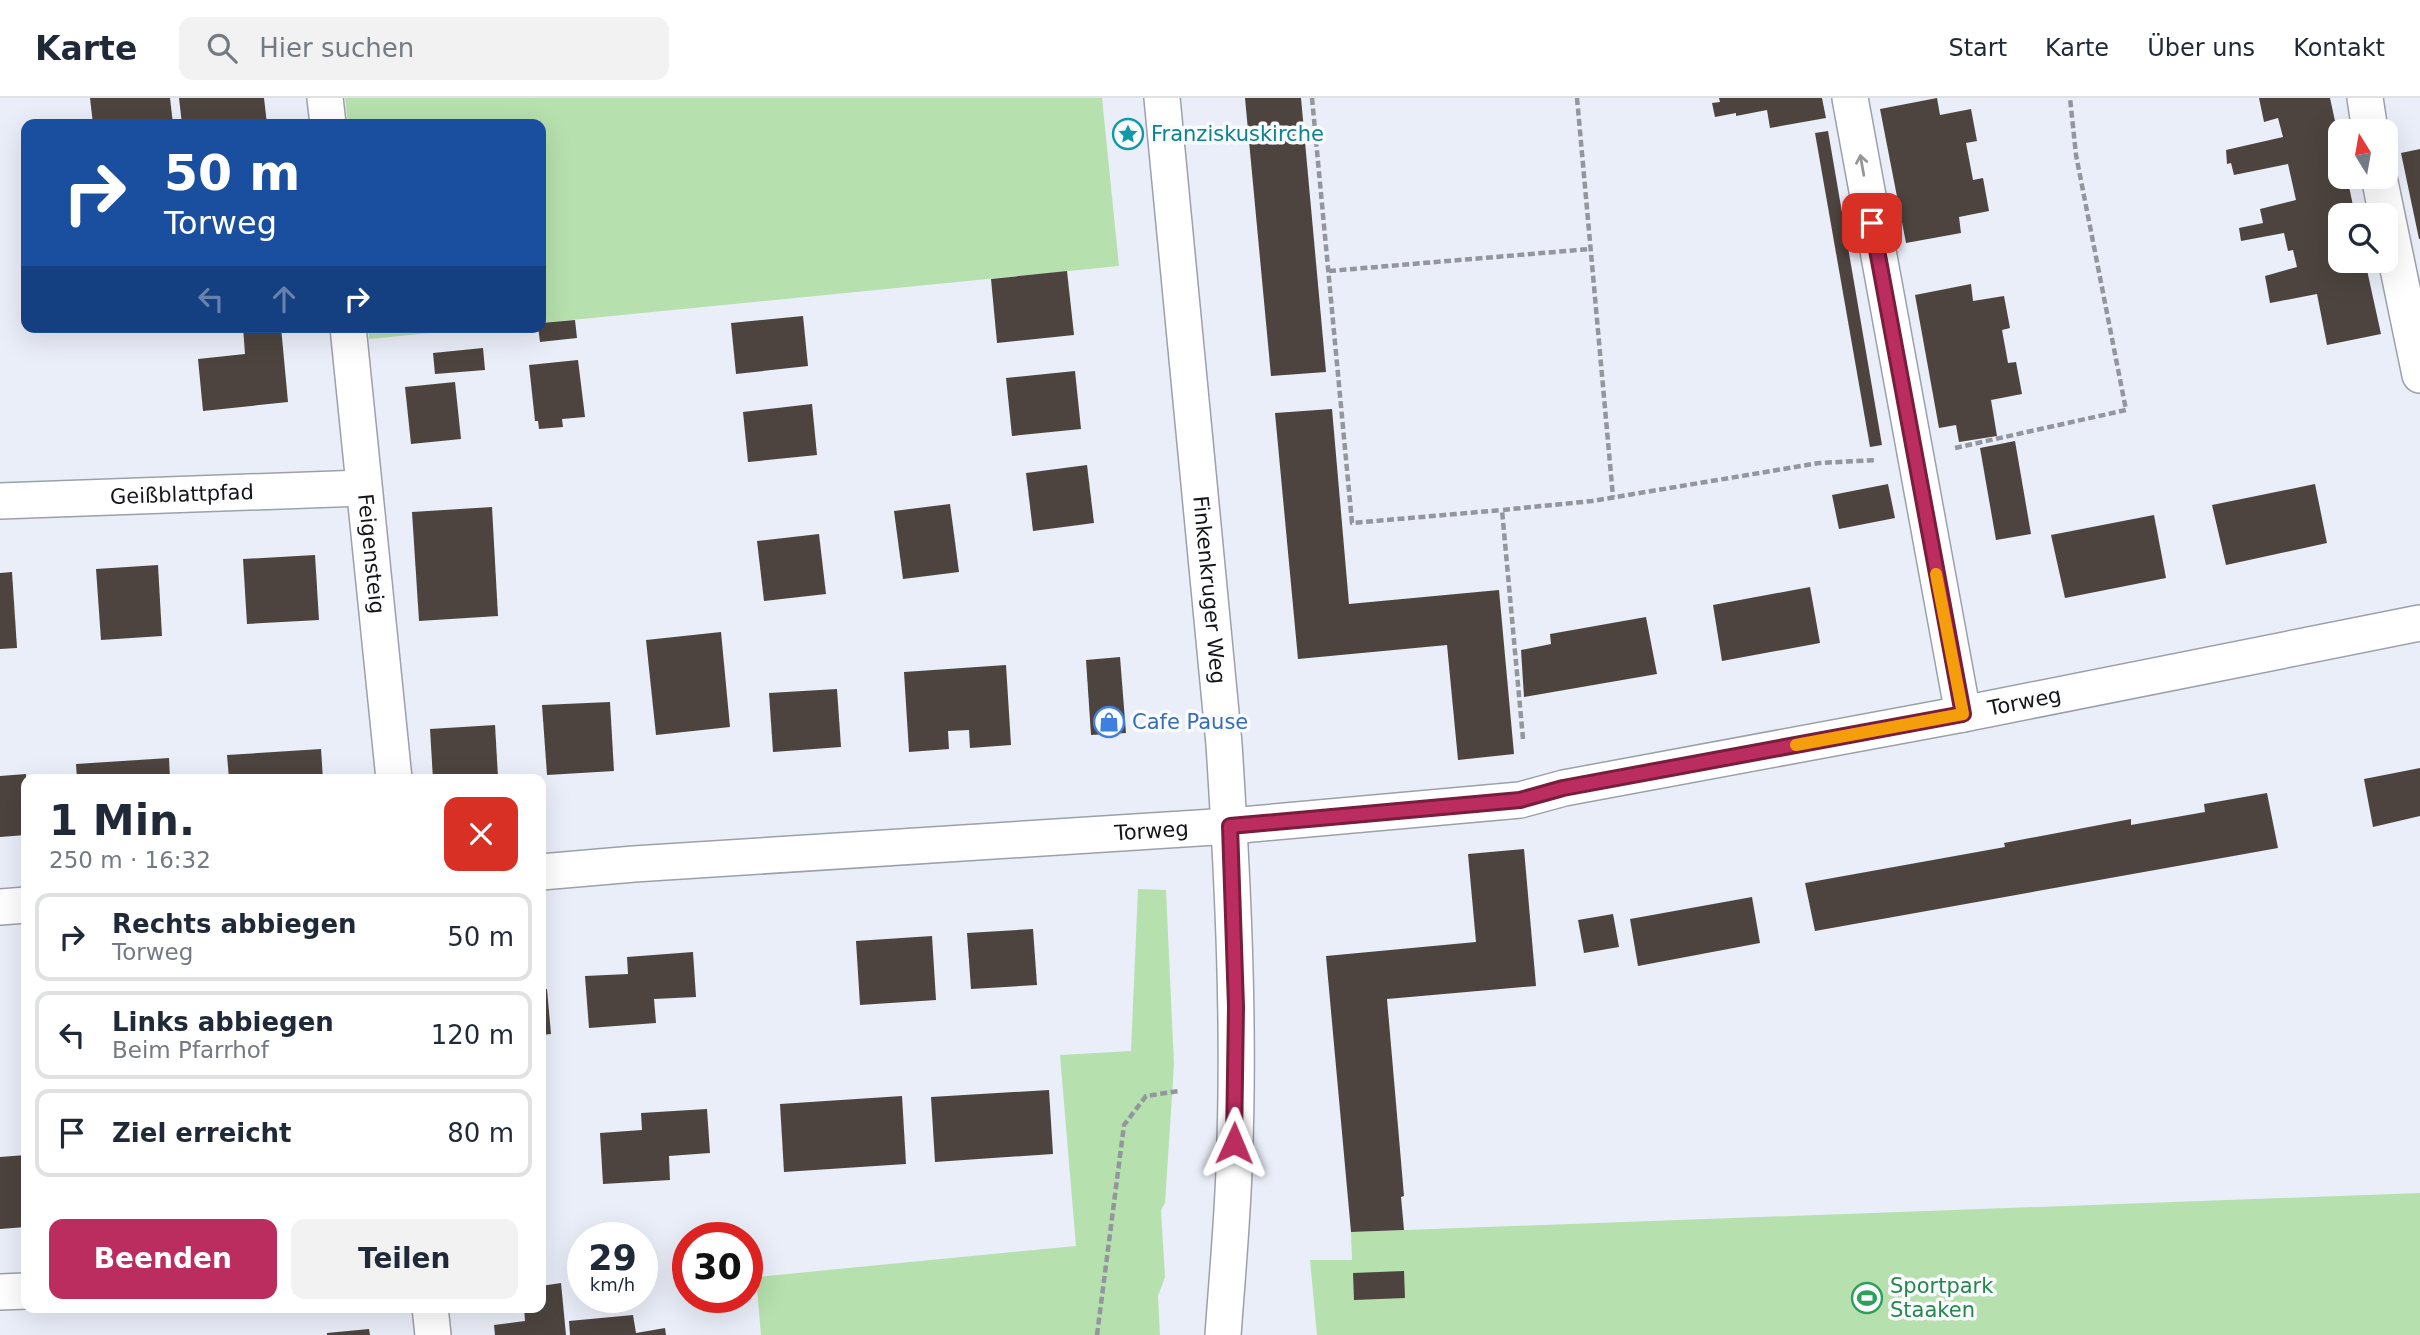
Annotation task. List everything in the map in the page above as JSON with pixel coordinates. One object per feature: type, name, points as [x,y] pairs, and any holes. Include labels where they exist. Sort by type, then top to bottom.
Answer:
[{"type":"street","points":[[325,98],[327,119]]},
{"type":"street","name":"Finkenkruger Weg","points":[[1162,98],[1230,826],[1236,1007],[1234,1168],[1223,1335]]},
{"type":"street","points":[[1850,98],[1963,714]]},
{"type":"street","points":[[2365,98],[2368,119]]},
{"type":"street","points":[[2381,189],[2420,375]]},
{"type":"street","name":"Feigensteig","points":[[349,333],[393,774]]},
{"type":"street","name":"Geißblattpfad","points":[[0,501],[363,488]]},
{"type":"street","name":"Torweg","points":[[546,872],[1230,826],[1520,800],[1563,788],[1963,714],[2420,624]]},
{"type":"street","points":[[0,906],[21,905]]},
{"type":"street","points":[[0,1292],[21,1291]]},
{"type":"street","points":[[431,1313],[433,1335]]},
{"type":"path","points":[[1312,98],[1352,523],[1613,497],[1819,463],[1914,457],[2126,410],[2076,155],[2070,98]]},
{"type":"path","points":[[1577,98],[1613,497]]},
{"type":"path","points":[[1329,271],[1590,249]]},
{"type":"path","points":[[1502,510],[1523,739]]},
{"type":"path","points":[[1097,1335],[1124,1125],[1146,1097],[1179,1091]]},
{"type":"green space","points":[[345,98],[1102,98],[1119,266],[546,323],[546,119],[347,119]]},
{"type":"green space","points":[[368,333],[430,333],[369,339]]},
{"type":"green space","points":[[1138,889],[1166,890],[1174,1065],[1165,1203],[1161,1210],[1165,1277],[1158,1296],[1160,1335],[761,1335],[759,1313],[763,1313],[763,1276],[1076,1246],[1060,1055],[1131,1051]]},
{"type":"green space","name":"Sportpark Staaken","points":[[2420,1193],[2420,1335],[1317,1335],[1310,1260],[1352,1260],[1351,1232]]},
{"type":"building","points":[[90,98],[170,98],[172,119],[92,119]]},
{"type":"building","points":[[179,98],[264,98],[266,119],[181,119]]},
{"type":"building","points":[[1245,98],[1301,98],[1326,372],[1271,376]]},
{"type":"building","points":[[1719,98],[1822,98],[1826,118],[1770,128],[1767,110],[1715,117],[1712,103],[1720,102]]},
{"type":"building","points":[[1937,98],[1940,115],[1971,109],[1977,141],[1966,143],[1973,180],[1983,178],[1989,211],[1959,217],[1961,233],[1906,243],[1880,109]]},
{"type":"building","points":[[2259,98],[2330,98],[2335,119],[2328,119],[2328,189],[2350,189],[2352,203],[2328,203],[2328,273],[2368,273],[2381,334],[2327,345],[2317,294],[2270,303],[2265,276],[2297,267],[2293,250],[2288,251],[2284,233],[2241,241],[2239,228],[2263,223],[2260,209],[2296,200],[2288,164],[2234,175],[2231,163],[2227,164],[2226,150],[2283,137],[2278,118],[2264,122]]},
{"type":"building","points":[[1828,131],[1882,445],[1870,447],[1815,133]]},
{"type":"building","points":[[2420,149],[2420,239],[2419,239],[2401,153]]},
{"type":"building","points":[[1067,271],[1074,335],[997,343],[991,279]]},
{"type":"building","points":[[1971,284],[1973,301],[2004,296],[2010,328],[2002,330],[2008,363],[2016,362],[2022,394],[1991,400],[1997,436],[1959,442],[1956,425],[1939,428],[1915,295]]},
{"type":"building","points":[[803,316],[808,366],[736,374],[731,323]]},
{"type":"building","points":[[575,320],[577,338],[540,342],[539,333],[546,333],[546,323]]},
{"type":"building","points":[[243,333],[282,333],[288,402],[203,411],[198,359],[245,354]]},
{"type":"building","points":[[483,348],[485,370],[435,374],[433,353]]},
{"type":"building","points":[[578,360],[585,417],[562,419],[563,427],[539,429],[538,421],[535,421],[529,365]]},
{"type":"building","points":[[1075,371],[1081,429],[1012,436],[1006,378]]},
{"type":"building","points":[[455,382],[461,439],[411,444],[405,387]]},
{"type":"building","points":[[812,404],[817,455],[748,462],[743,412]]},
{"type":"building","points":[[1332,409],[1349,604],[1499,590],[1514,754],[1458,760],[1447,645],[1298,659],[1275,413]]},
{"type":"building","points":[[2015,441],[2031,534],[1996,540],[1980,448]]},
{"type":"building","points":[[1087,465],[1094,523],[1033,531],[1026,473]]},
{"type":"building","points":[[1888,484],[1895,518],[1839,529],[1832,495]]},
{"type":"building","points":[[2315,484],[2327,543],[2226,565],[2212,505]]},
{"type":"building","points":[[950,504],[959,572],[903,579],[894,511]]},
{"type":"building","points":[[492,507],[498,616],[419,621],[412,512]]},
{"type":"building","points":[[2154,515],[2166,578],[2065,598],[2051,535]]},
{"type":"building","points":[[819,534],[826,594],[764,601],[757,541]]},
{"type":"building","points":[[315,555],[319,620],[247,624],[243,559]]},
{"type":"building","points":[[158,565],[162,636],[101,640],[96,569]]},
{"type":"building","points":[[12,572],[17,648],[0,649],[0,573]]},
{"type":"building","points":[[1810,587],[1820,643],[1722,661],[1713,605]]},
{"type":"building","points":[[1646,617],[1657,674],[1524,697],[1521,650],[1551,644],[1550,634]]},
{"type":"building","points":[[721,632],[730,727],[656,735],[646,640]]},
{"type":"building","points":[[1120,657],[1126,733],[1091,735],[1086,660]]},
{"type":"building","points":[[1006,665],[1011,745],[970,748],[969,730],[948,731],[949,749],[909,752],[904,672]]},
{"type":"building","points":[[837,689],[841,747],[773,752],[769,693]]},
{"type":"building","points":[[610,702],[614,771],[547,775],[542,705]]},
{"type":"building","points":[[495,725],[498,774],[433,774],[430,729]]},
{"type":"building","points":[[321,749],[323,774],[229,774],[227,755]]},
{"type":"building","points":[[169,758],[170,774],[77,774],[76,764]]},
{"type":"building","points":[[2420,768],[2420,816],[2373,827],[2364,779]]},
{"type":"building","points":[[21,774],[21,835],[0,837],[0,776]]},
{"type":"building","points":[[2267,793],[2278,848],[1815,931],[1805,883],[2005,847],[2004,843],[2131,819],[2131,825],[2205,812],[2204,804]]},
{"type":"building","points":[[1524,849],[1536,986],[1387,999],[1404,1196],[1401,1197],[1404,1230],[1351,1232],[1326,956],[1476,942],[1468,854]]},
{"type":"building","points":[[1752,897],[1760,943],[1638,966],[1630,919]]},
{"type":"building","points":[[1613,914],[1619,947],[1584,953],[1578,920]]},
{"type":"building","points":[[1033,929],[1037,985],[971,989],[967,933]]},
{"type":"building","points":[[932,936],[936,1000],[860,1005],[856,941]]},
{"type":"building","points":[[693,952],[696,997],[654,999],[656,1023],[589,1028],[585,976],[628,974],[627,957]]},
{"type":"building","points":[[546,989],[551,1034],[546,1034]]},
{"type":"building","points":[[1049,1090],[1053,1154],[935,1162],[931,1097]]},
{"type":"building","points":[[902,1096],[906,1164],[784,1172],[780,1104]]},
{"type":"building","points":[[707,1109],[710,1153],[669,1156],[670,1180],[603,1184],[600,1133],[642,1130],[641,1113]]},
{"type":"building","points":[[21,1155],[21,1227],[0,1229],[0,1157]]},
{"type":"building","points":[[1404,1271],[1405,1298],[1354,1300],[1353,1273]]},
{"type":"building","points":[[561,1283],[566,1335],[495,1335],[494,1325],[525,1321],[524,1313],[546,1313],[546,1285]]},
{"type":"building","points":[[633,1315],[636,1333],[665,1328],[666,1335],[570,1335],[569,1321]]},
{"type":"building","points":[[369,1329],[370,1335],[327,1335],[327,1333]]},
{"type":"slow traffic","points":[[1796,745],[1963,714],[1936,574]]},
{"type":"place","name":"Franziskuskirche","points":[[1128,134]]},
{"type":"place","name":"Cafe Pause","points":[[1109,722]]},
{"type":"place","name":"Sportpark Staaken","points":[[1867,1298]]},
{"type":"route","points":[[1234,1143],[1236,1007],[1230,826],[1520,800],[1563,788],[1963,714],[1872,223]]}]
